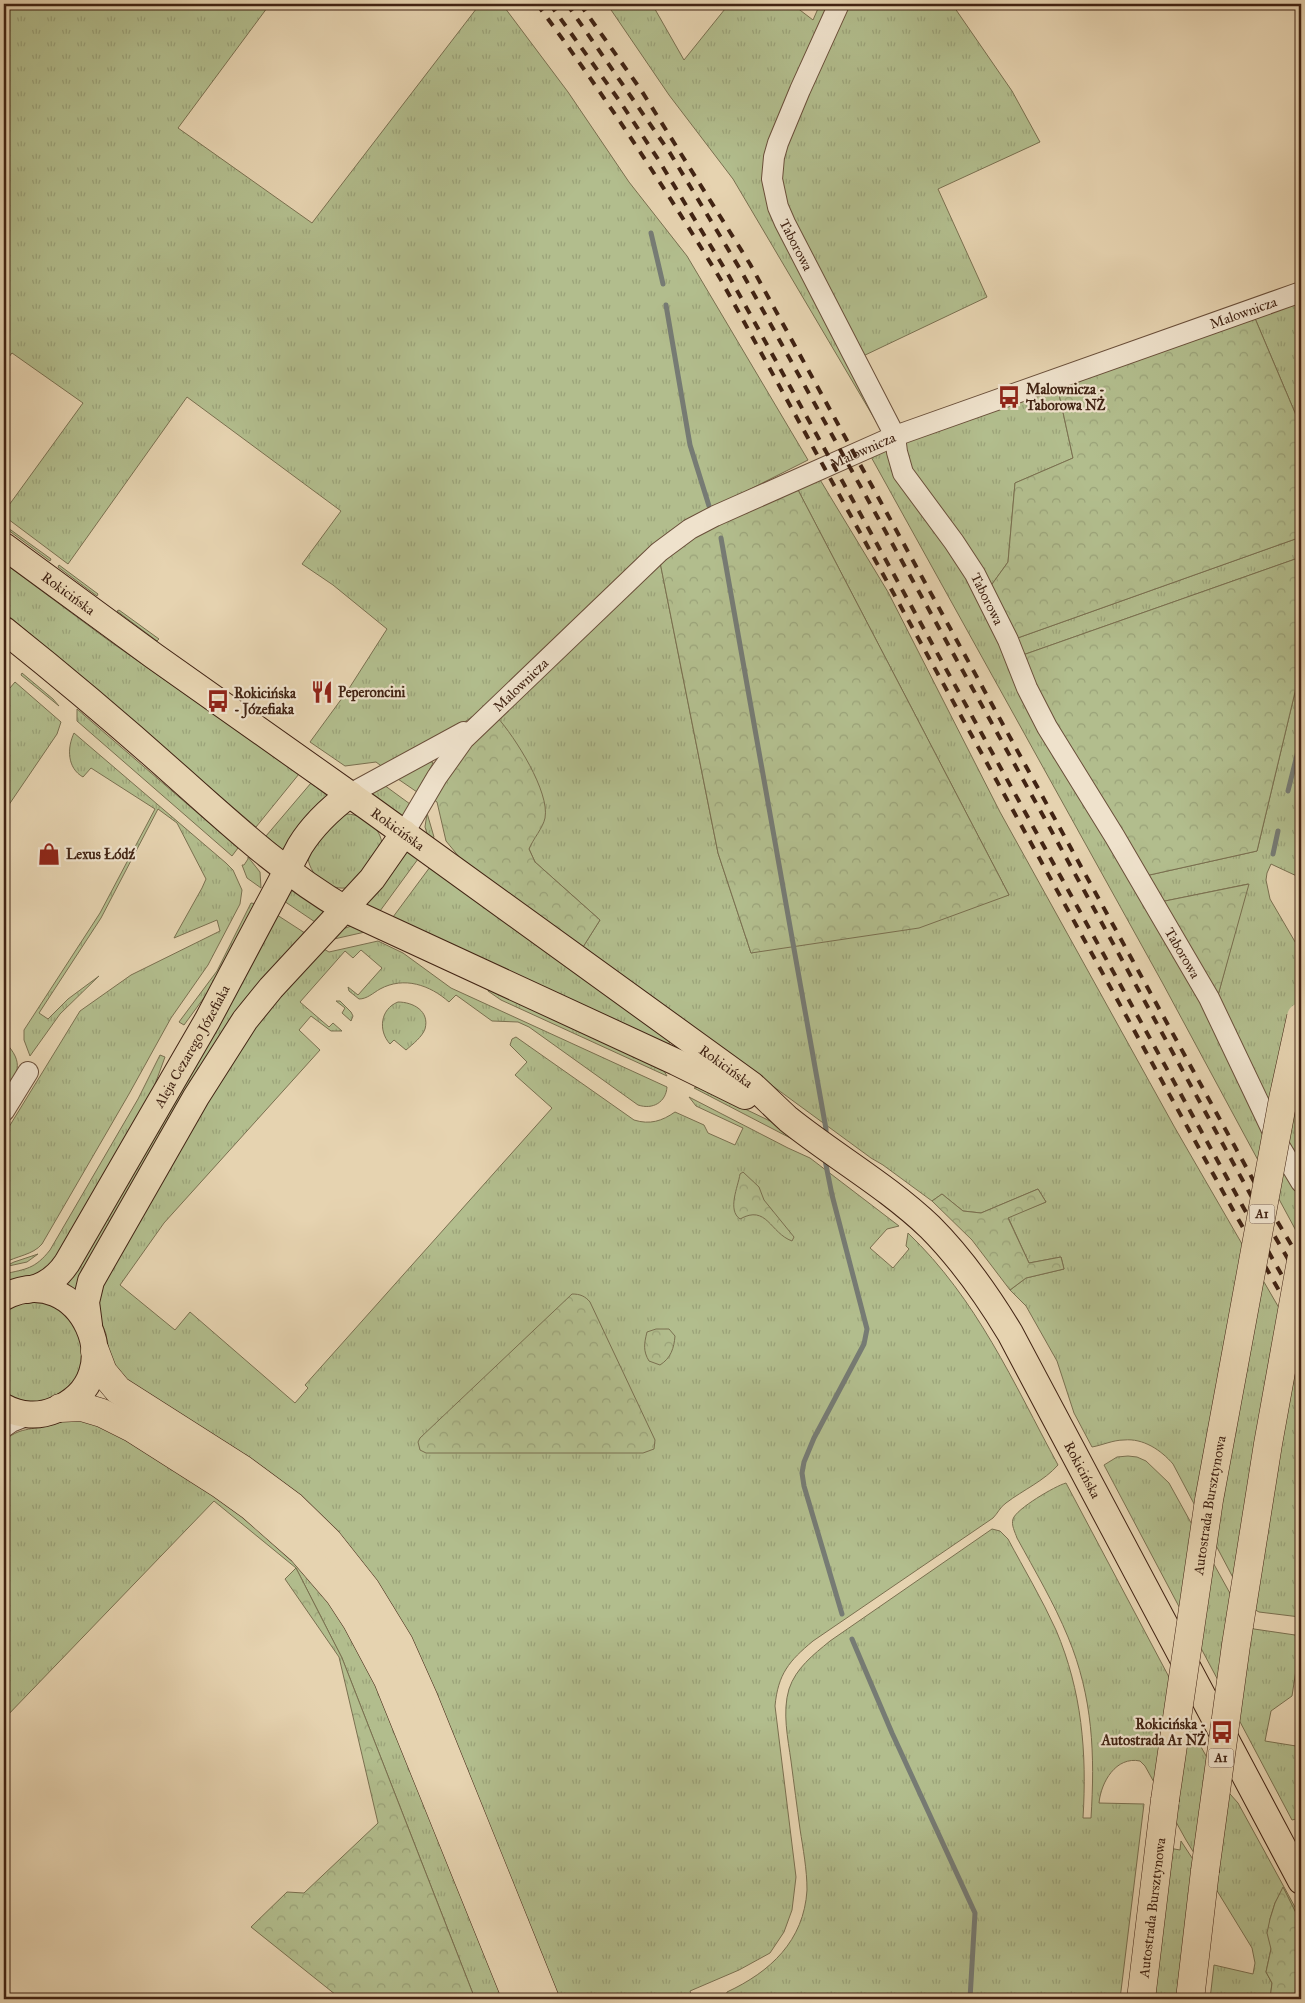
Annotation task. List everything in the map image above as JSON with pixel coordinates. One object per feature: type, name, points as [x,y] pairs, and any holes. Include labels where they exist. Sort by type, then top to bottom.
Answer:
[{"type":"highway","name":"Autostrada Bursztynowa","points":[[1141,1999],[1164,1800],[1209,1500],[1283,1099],[1301,1018]]},
{"type":"highway","name":"A1","points":[[1190,1999],[1205,1871],[1238,1636],[1268,1444],[1301,1261]]},
{"type":"highway","points":[[95,1351],[103,1372],[118,1390],[242,1469],[292,1506],[333,1547],[366,1589],[399,1643],[424,1699],[545,1999]]},
{"type":"highway","points":[[60,1408],[82,1407],[102,1413],[132,1428],[220,1484],[252,1507],[302,1551],[339,1594],[356,1620],[388,1680],[517,1999]]},
{"type":"main road","name":"Rokicińska","points":[[4,546],[161,662],[350,794],[752,1085],[788,1118],[892,1195],[930,1227],[964,1265],[988,1297],[1013,1339],[1301,1881]]},
{"type":"main road","name":"Rokicińska","points":[[4,630],[144,746],[310,888],[345,909],[676,1062],[788,1118]]},
{"type":"main road","name":"Aleja Cezarego Józefiaka","points":[[15,1294],[38,1288],[51,1281],[67,1263],[207,1021],[307,835],[332,808],[350,794]]},
{"type":"main road","name":"Aleja Cezarego Józefiaka","points":[[95,1351],[86,1302],[91,1281],[216,1064],[245,1020],[271,988],[345,909],[382,866],[404,833]]},
{"type":"main road","points":[[15,1294],[51,1293],[59,1296],[78,1309],[89,1325]]},
{"type":"main road","points":[[4,1407],[16,1412],[31,1414],[49,1413],[60,1408],[78,1395],[87,1382],[94,1365],[95,1351]]},
{"type":"street","name":"Taborowa","points":[[839,4],[778,143],[773,163],[772,179],[778,207],[895,436],[903,473],[976,574],[1008,640],[1027,688],[1047,727],[1115,837],[1205,991],[1280,1147],[1301,1182]]},
{"type":"street","name":"Malownicza","points":[[404,833],[452,754],[486,716],[659,552],[678,537],[715,516],[895,436],[1301,292]]},
{"type":"street","name":"Malownicza","points":[[350,794],[450,741],[486,716]]},
{"type":"street","points":[[4,1111],[28,1072]]},
{"type":"street","points":[[4,1427],[31,1414]]},
{"type":"green space","points":[[4,4],[270,4],[178,128],[312,223],[480,4],[502,4],[568,92],[629,182],[687,256],[808,460],[679,525],[539,657],[472,717],[457,727],[384,768],[376,762],[345,766],[310,742],[348,690],[387,629],[333,585],[302,564],[341,511],[187,397],[68,564],[4,516],[4,512],[83,403],[12,353],[4,363]]},
{"type":"green space","points":[[607,4],[652,4],[684,60],[729,4],[792,4],[813,20],[820,4],[832,4],[766,155],[877,423],[733,179],[669,95]]},
{"type":"green space","points":[[846,4],[952,4],[1012,91],[1040,142],[938,189],[987,297],[861,357],[783,203],[781,162]]},
{"type":"green space","points":[[1301,300],[1301,427],[1254,316]]},
{"type":"green space","points":[[1254,316],[1301,427],[1301,537],[1012,640],[990,587],[1008,562],[1015,483],[1073,458],[1057,385]]},
{"type":"green space","points":[[1057,385],[1073,458],[1015,483],[1008,562],[990,587],[917,485],[900,444]]},
{"type":"green space","points":[[889,448],[956,555],[1197,989],[1292,1180],[1301,1193],[1301,1240],[1162,982],[870,455]]},
{"type":"green space","points":[[819,478],[888,592],[1000,812],[1175,1128],[1301,1346],[1300,1617],[1259,1612],[1248,1606],[1173,1464],[1163,1454],[1145,1443],[1131,1440],[1116,1441],[1092,1447],[1074,1413],[1057,1361],[1026,1306],[1010,1290],[1026,1278],[1064,1269],[1061,1257],[1029,1263],[1008,1217],[1046,1202],[1038,1189],[981,1213],[963,1211],[942,1194],[932,1201],[583,947],[600,920],[535,862],[529,849],[532,841],[497,717],[660,562],[718,853],[751,953],[1009,895],[797,488]]},
{"type":"green space","points":[[797,488],[1009,895],[919,928],[751,953],[718,853],[660,562],[683,542]]},
{"type":"green space","points":[[4,525],[51,559],[50,561],[4,527]]},
{"type":"green space","points":[[1301,537],[1301,557],[1020,656],[1012,640]]},
{"type":"green space","points":[[1301,557],[1301,667],[1257,851],[1145,876],[1072,760],[1020,656]]},
{"type":"green space","points":[[4,563],[108,640],[299,774],[256,827],[4,612]]},
{"type":"green space","points":[[59,565],[98,594],[97,596],[58,567]]},
{"type":"green space","points":[[119,610],[159,639],[157,641],[117,611]]},
{"type":"green space","points":[[1301,667],[1301,878],[1271,864],[1266,880],[1270,899],[1301,952],[1301,1166],[1289,1152],[1217,999],[1248,884],[1160,902],[1145,876],[1257,851]]},
{"type":"green space","points":[[22,673],[53,699],[59,706],[21,675]]},
{"type":"green space","points":[[15,682],[61,722],[57,734],[4,812],[4,695]]},
{"type":"green space","points":[[77,709],[238,848],[232,856],[77,721]]},
{"type":"green space","points":[[497,717],[530,765],[542,794],[545,818],[529,849],[535,862],[600,920],[583,947],[460,858],[446,841],[437,802],[434,800],[468,748]]},
{"type":"green space","points":[[74,733],[226,863],[233,870],[242,890],[240,904],[208,965],[171,1018],[42,1244],[34,1251],[4,1263],[4,1135],[80,1011],[131,975],[220,931],[217,920],[174,938],[206,879],[177,823],[158,809],[101,918],[39,1013],[48,1019],[68,999],[99,976],[60,1014],[30,1056],[24,1040],[24,1030],[100,913],[155,809],[91,768],[83,777],[78,773],[71,763],[70,757],[70,745]]},
{"type":"green space","points":[[433,762],[432,765],[417,792],[398,779]]},
{"type":"green space","points":[[311,783],[329,797],[285,850],[282,850],[266,836]]},
{"type":"green space","points":[[384,785],[410,804],[402,819],[367,795]]},
{"type":"green space","points":[[427,813],[434,837],[430,843],[425,827]]},
{"type":"green space","points":[[347,814],[361,817],[377,830],[382,843],[382,850],[346,888],[338,888],[324,882],[313,872],[308,858],[308,850],[341,815]]},
{"type":"green space","points":[[407,851],[418,859],[380,911],[368,906],[365,903]]},
{"type":"green space","points":[[248,857],[260,872],[261,888],[247,878],[242,865],[244,865]]},
{"type":"green space","points":[[430,867],[670,1043],[666,1044],[393,917]]},
{"type":"green space","points":[[1249,884],[1217,999],[1160,902]]},
{"type":"green space","points":[[288,885],[328,905],[318,924],[281,899]]},
{"type":"green space","points":[[251,903],[257,904],[214,984],[184,1025],[179,1022],[217,971]]},
{"type":"green space","points":[[274,913],[308,935],[78,1293],[61,1284]]},
{"type":"green space","points":[[357,926],[365,932],[334,939],[340,930]]},
{"type":"green space","points":[[378,941],[403,953],[451,988],[667,1087],[664,1097],[658,1104],[649,1106],[638,1105],[529,1027],[518,1022],[492,1021],[456,995],[449,1002],[425,987],[416,984],[398,983],[389,985],[367,997],[359,999],[349,991],[348,987],[358,995],[382,968],[361,950],[353,958],[345,951],[300,1002],[329,1027],[333,1023],[342,1031],[331,1031],[311,1016],[299,1030],[320,1050],[164,1223],[120,1285],[175,1330],[190,1312],[295,1403],[308,1388],[305,1385],[552,1108],[515,1075],[527,1062],[510,1045],[512,1039],[516,1037],[634,1120],[656,1121],[675,1112],[704,1125],[708,1133],[735,1145],[743,1128],[696,1106],[689,1097],[810,1158],[899,1226],[887,1229],[870,1248],[893,1268],[909,1249],[906,1246],[908,1233],[954,1285],[974,1314],[1009,1373],[1058,1465],[1040,1481],[1004,1505],[993,1518],[813,1641],[797,1655],[786,1669],[779,1685],[775,1706],[796,1877],[792,1910],[784,1932],[770,1953],[739,1970],[690,1991],[693,1999],[556,1999],[415,1654],[121,1378],[109,1354],[106,1334],[101,1321],[98,1291],[241,1044],[322,948],[329,952]]},
{"type":"green space","points":[[489,989],[664,1071],[667,1076],[501,1000],[488,991]]},
{"type":"green space","points":[[336,1001],[340,1001],[351,1012],[353,1016],[351,1021],[342,1013],[345,1008]]},
{"type":"green space","points":[[398,1002],[404,1002],[419,1009],[425,1017],[426,1023],[424,1032],[406,1050],[394,1040],[390,1044],[386,1039],[383,1027],[384,1015],[387,1010]]},
{"type":"green space","points":[[4,1041],[15,1056],[17,1068],[16,1075],[4,1096],[4,1080],[7,1072],[4,1065]]},
{"type":"green space","points":[[160,1055],[165,1057],[150,1098],[54,1263],[33,1276],[4,1283],[4,1274],[35,1265],[50,1250],[138,1099]]},
{"type":"green space","points":[[699,1087],[791,1131],[798,1142],[694,1088]]},
{"type":"green space","points":[[743,1172],[759,1187],[764,1200],[794,1237],[792,1241],[778,1232],[763,1217],[749,1215],[740,1219],[736,1215],[734,1198],[740,1174]]},
{"type":"green space","points":[[1038,1189],[1046,1202],[1008,1218],[1029,1263],[1061,1257],[1064,1269],[1026,1278],[1010,1290],[972,1240],[932,1201],[942,1194],[963,1211],[981,1213]]},
{"type":"green space","points":[[38,1254],[27,1262],[4,1267],[14,1262]]},
{"type":"green space","points":[[572,1294],[582,1296],[590,1302],[655,1440],[654,1449],[643,1453],[426,1453],[420,1450],[418,1442],[420,1438]]},
{"type":"green space","points":[[25,1302],[45,1303],[63,1311],[81,1335],[82,1364],[74,1382],[50,1400],[30,1403],[4,1394],[4,1310]]},
{"type":"green space","points":[[656,1329],[669,1329],[675,1336],[671,1352],[660,1365],[649,1361],[645,1351],[647,1332]]},
{"type":"green space","points":[[82,1417],[121,1436],[236,1508],[312,1577],[372,1670],[506,1999],[475,1999],[342,1658],[296,1568],[214,1501],[4,1719],[4,1442],[20,1431]]},
{"type":"green space","points":[[1128,1456],[1146,1461],[1169,1483],[1247,1624],[1254,1629],[1295,1635],[1300,1644],[1292,1696],[1271,1711],[1265,1741],[1296,1746],[1298,1737],[1301,1736],[1300,1818],[1292,1820],[1104,1465],[1117,1457]]},
{"type":"green space","points":[[1066,1483],[1178,1694],[1187,1722],[1223,1786],[1238,1803],[1301,1918],[1301,1923],[1283,1888],[1275,1903],[1270,1919],[1271,1949],[1266,1972],[1272,1983],[1270,1999],[1210,1999],[1214,1965],[1253,1974],[1255,1963],[1252,1948],[1186,1840],[1145,1766],[1140,1761],[1131,1761],[1124,1762],[1111,1772],[1103,1787],[1099,1803],[1144,1804],[1120,1999],[725,1999],[727,1992],[757,1975],[782,1953],[799,1925],[804,1908],[807,1890],[805,1859],[787,1735],[786,1707],[792,1681],[806,1662],[830,1641],[992,1529],[1000,1531],[1008,1539],[1045,1607],[1065,1653],[1072,1676],[1081,1722],[1084,1770],[1083,1818],[1091,1818],[1092,1749],[1083,1682],[1063,1624],[1017,1538],[1012,1524],[1016,1515],[1028,1504]]},
{"type":"green space","points":[[296,1568],[342,1658],[475,1999],[341,1999],[251,1927],[287,1892],[304,1893],[378,1823],[339,1657],[285,1579]]},
{"type":"green space","points":[[1181,1841],[1196,1864],[1180,1999],[1151,1999],[1169,1848],[1180,1850]]},
{"type":"green space","points":[[1283,1887],[1301,1923],[1301,1999],[1270,1999],[1272,1983],[1266,1972],[1271,1949],[1267,1933],[1275,1903]]},
{"type":"waterway","points":[[651,233],[663,284]]},
{"type":"waterway","points":[[666,305],[690,445],[709,506]]},
{"type":"waterway","points":[[721,538],[826,1137]]},
{"type":"waterway","points":[[1288,791],[1301,739]]},
{"type":"waterway","points":[[1273,854],[1278,831]]},
{"type":"waterway","points":[[824,1155],[832,1195],[867,1329],[864,1344],[814,1438],[804,1462],[802,1473],[804,1486],[842,1614]]},
{"type":"waterway","points":[[852,1639],[892,1733],[975,1913],[970,1999]]},
{"type":"railway","points":[[537,4],[632,140],[721,280],[1233,1210],[1301,1329]]},
{"type":"railway","points":[[550,4],[621,103],[658,159],[729,276],[1301,1309]]},
{"type":"railway","points":[[567,4],[670,153],[740,269],[1254,1201],[1301,1281]]},
{"type":"railway","points":[[580,4],[641,90],[750,264],[1262,1196],[1301,1261]]},
{"type":"place","name":"Malownicza - Taborowa NŻ","points":[[1009,397]]},
{"type":"place","name":"Peperoncini","points":[[322,692]]},
{"type":"place","name":"Rokicińska - Józefiaka","points":[[218,701]]},
{"type":"place","name":"Lexus Łódź","points":[[49,854]]},
{"type":"place","name":"Rokicińska - Autostrada A1 NŻ","points":[[1222,1732]]}]
